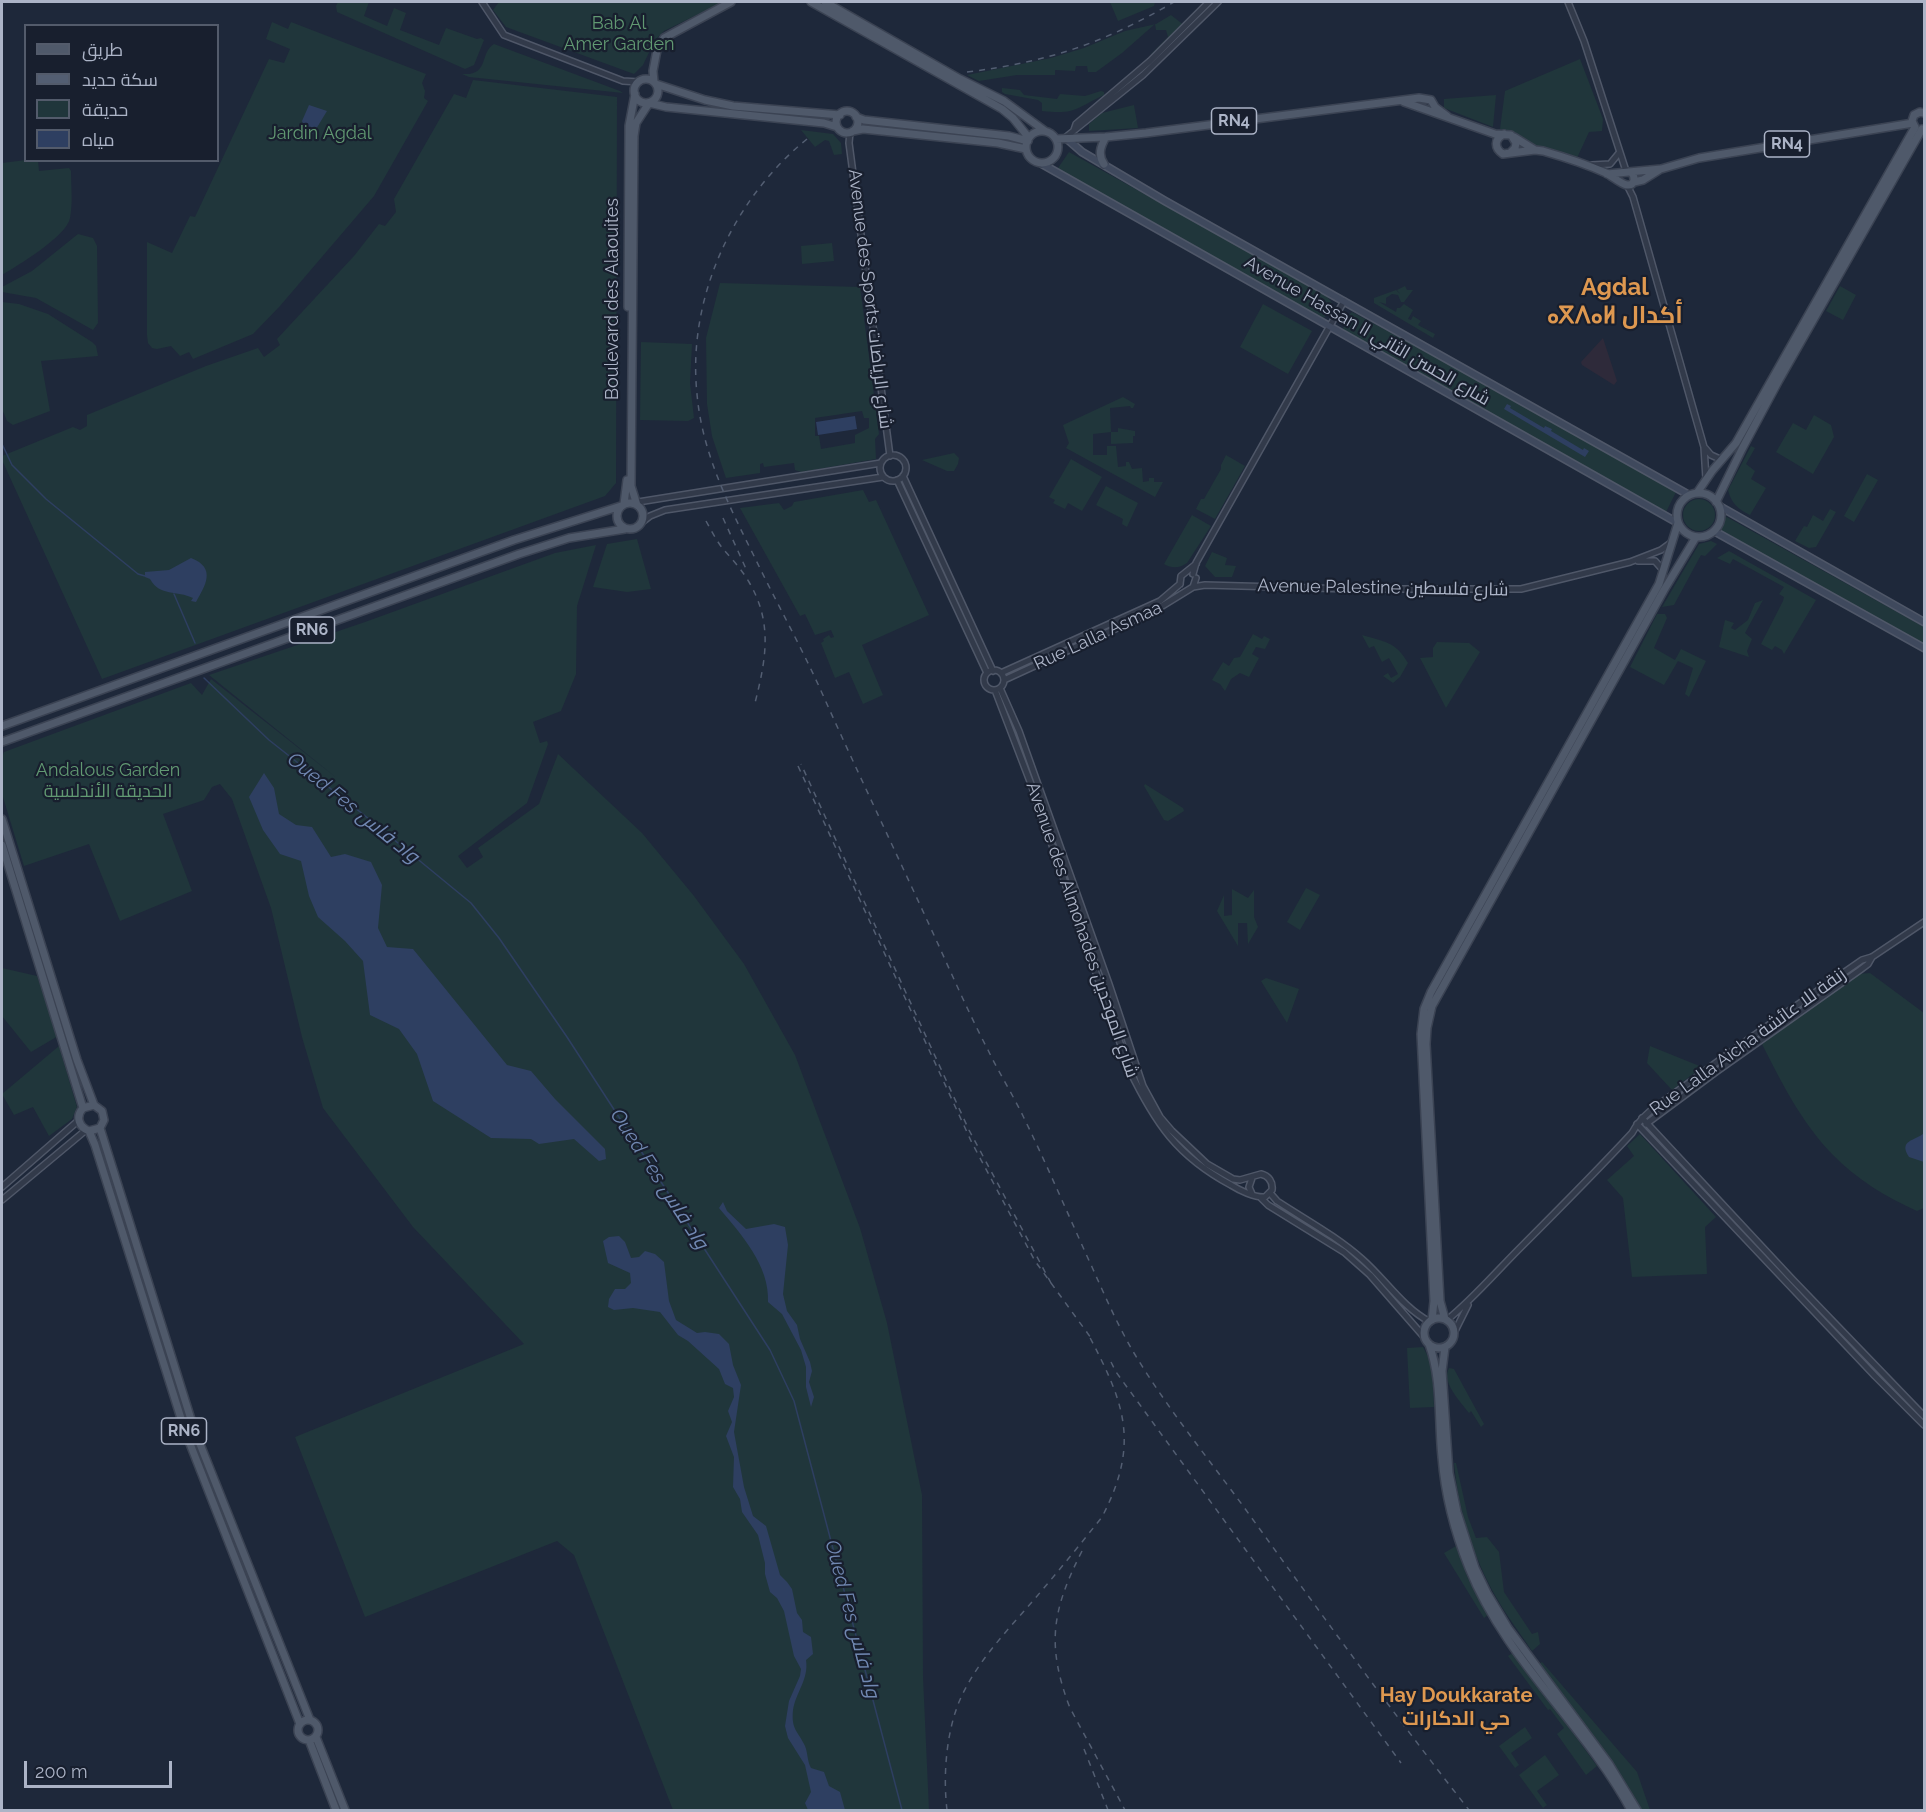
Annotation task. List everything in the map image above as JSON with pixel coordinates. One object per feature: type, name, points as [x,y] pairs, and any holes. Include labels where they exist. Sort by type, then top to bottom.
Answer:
[{"type":"main road","points":[[650,103],[657,95],[652,71],[657,50],[664,38],[731,2]]},
{"type":"main road","points":[[811,2],[1002,109],[1013,118],[1028,140]]},
{"type":"main road","points":[[825,2],[960,79],[1004,101],[1044,131],[1051,133],[1059,148]]},
{"type":"main road","points":[[652,71],[641,81],[634,93],[642,102],[666,107],[824,123],[849,132],[863,129],[998,143],[1026,149]]},
{"type":"main road","points":[[641,81],[733,106],[840,115],[850,112],[864,120],[1028,140]]},
{"type":"main road","name":"Boulevard des Alaouites","points":[[630,504],[627,474],[629,126],[634,93]]},
{"type":"main road","name":"RN4","points":[[1414,103],[1427,98],[1433,102],[1432,109]]},
{"type":"main road","name":"RN4","points":[[1056,139],[1106,137],[1401,101],[1432,109],[1499,136],[1513,136],[1535,150],[1582,164],[1629,183],[1643,180],[1661,169]]},
{"type":"main road","name":"Boulevard des Alaouites","points":[[630,504],[634,136],[636,123],[650,103]]},
{"type":"main road","points":[[1919,127],[1914,115],[1924,112]]},
{"type":"main road","points":[[837,127],[840,115]]},
{"type":"main road","points":[[849,132],[857,125],[856,117]]},
{"type":"main road","points":[[1637,1810],[1609,1764],[1508,1628],[1475,1568],[1457,1512],[1448,1464],[1442,1371],[1445,1347],[1452,1340],[1454,1333],[1452,1326],[1446,1320],[1440,1301],[1426,1035],[1429,1017],[1436,997],[1473,922],[1659,584],[1678,523],[1678,507],[1706,481],[1736,443],[1919,127]]},
{"type":"main road","points":[[1678,523],[1684,532],[1696,537],[1706,536],[1714,531],[1720,519],[1718,504],[1737,458],[1919,127]]},
{"type":"main road","name":"RN4","points":[[1607,174],[1661,169],[1699,158],[1919,127]]},
{"type":"main road","points":[[1044,131],[1037,132],[1028,140],[1026,149],[1031,159],[1042,164],[1053,159],[1066,138]]},
{"type":"main road","name":"RN4","points":[[1499,136],[1496,144],[1499,151],[1503,153],[1535,150]]},
{"type":"main road","points":[[1510,153],[1516,146],[1513,136]]},
{"type":"main road","points":[[1104,164],[1100,151],[1106,137]]},
{"type":"main road","name":"Avenue Hassan II شارع الحسن الثاني","points":[[1066,138],[1082,152],[1165,201],[1693,494]]},
{"type":"main road","name":"Avenue Hassan II شارع الحسن الثاني","points":[[1042,164],[1678,523]]},
{"type":"main road","points":[[1627,172],[1635,177],[1629,183],[1621,177],[1627,172]]},
{"type":"main road","points":[[1693,494],[1708,495],[1718,504],[1924,622]]},
{"type":"main road","points":[[625,529],[617,520],[617,512],[630,504],[643,513],[641,523]]},
{"type":"main road","name":"RN6","points":[[2,726],[504,543],[630,504]]},
{"type":"main road","name":"RN6","points":[[2,742],[519,554],[569,538],[634,529],[641,523]]},
{"type":"main road","points":[[1714,531],[1924,648]]},
{"type":"main road","points":[[1631,1810],[1605,1767],[1503,1632],[1482,1597],[1470,1571],[1452,1514],[1443,1474],[1437,1371],[1425,1330],[1431,1321],[1434,1301],[1421,1026],[1431,992],[1696,537]]},
{"type":"main road","name":"RN6","points":[[2,819],[77,1060],[94,1105],[104,1115],[100,1128],[194,1429],[310,1720],[318,1727],[312,1739],[336,1810]]},
{"type":"main road","points":[[2,845],[83,1108],[79,1120]]},
{"type":"main road","points":[[83,1108],[94,1105]]},
{"type":"main road","name":"RN6","points":[[79,1120],[88,1130],[184,1431],[300,1724],[298,1730],[300,1735],[303,1739],[312,1739]]},
{"type":"main road","points":[[88,1130],[100,1128]]},
{"type":"main road","points":[[1431,1321],[1446,1320]]},
{"type":"main road","points":[[1427,1341],[1434,1348],[1445,1347]]},
{"type":"main road","points":[[300,1724],[310,1720]]},
{"type":"main road","name":"RN6","points":[[312,1739],[345,1810]]},
{"type":"street","points":[[482,2],[504,35],[623,81],[641,81]]},
{"type":"street","points":[[1074,130],[1076,123],[1150,61],[1209,2]]},
{"type":"street","points":[[1066,138],[1143,75],[1218,2]]},
{"type":"street","points":[[1568,2],[1591,61],[1627,172]]},
{"type":"street","points":[[623,81],[634,93]]},
{"type":"street","name":"Avenue des Sports شارع الرياضات","points":[[849,132],[890,456]]},
{"type":"street","points":[[1582,164],[1605,165],[1619,153]]},
{"type":"street","points":[[1629,183],[1704,447],[1706,481]]},
{"type":"street","points":[[1205,585],[1192,575],[1181,576],[1180,584],[1184,588],[1192,588],[1192,575],[1196,563],[1344,301]]},
{"type":"street","points":[[1704,447],[1711,455],[1722,460]]},
{"type":"street","points":[[630,504],[881,464],[890,456],[897,456],[904,461],[906,469],[903,476],[890,481],[883,477],[880,470],[881,464]]},
{"type":"street","points":[[903,476],[990,672]]},
{"type":"street","points":[[641,523],[650,516],[665,510],[883,477]]},
{"type":"street","points":[[897,480],[990,672],[1002,676],[998,689],[990,689],[985,684],[985,677],[990,672]]},
{"type":"street","name":"Avenue Palestine شارع فلسطين","points":[[1192,588],[1205,585],[1509,590],[1543,584],[1630,562],[1660,550],[1673,541]]},
{"type":"street","name":"Avenue Palestine شارع فلسطين","points":[[1630,562],[1655,561],[1664,570]]},
{"type":"street","name":"Rue Lalla Asmaa","points":[[1002,676],[1160,600],[1180,584]]},
{"type":"street","name":"Rue Lalla Asmaa","points":[[1002,676],[1154,610],[1192,588]]},
{"type":"street","name":"Avenue des Almohades شارع الموحدين","points":[[998,689],[1019,731],[1143,1086],[1160,1117],[1207,1164],[1233,1179],[1252,1178]]},
{"type":"street","name":"Avenue des Almohades شارع الموحدين","points":[[998,689],[1129,1069],[1140,1091],[1155,1119],[1180,1149],[1208,1173],[1243,1192],[1252,1194]]},
{"type":"street","name":"Rue Lalla Aicha زنقة للا عائشة","points":[[1446,1320],[1470,1301],[1639,1126],[1642,1118],[1862,960],[1872,957],[1924,922]]},
{"type":"street","name":"Rue Lalla Aicha زنقة للا عائشة","points":[[1639,1126],[1647,1124],[1782,1024],[1860,970],[1868,964],[1872,957]]},
{"type":"street","points":[[1779,1018],[1782,1024]]},
{"type":"street","points":[[1642,1118],[1924,1416]]},
{"type":"street","points":[[2,1186],[79,1120]]},
{"type":"street","points":[[1639,1126],[1924,1425]]},
{"type":"street","points":[[2,1200],[88,1130]]},
{"type":"street","points":[[1261,1198],[1270,1192],[1272,1183],[1267,1176],[1258,1175],[1252,1178],[1249,1187],[1252,1194],[1326,1240],[1358,1264],[1427,1341]]},
{"type":"street","points":[[1270,1192],[1277,1201],[1344,1244],[1368,1265],[1413,1312],[1431,1321]]},
{"type":"street","name":"Rue Lalla Aicha زنقة للا عائشة","points":[[1454,1333],[1470,1301]]},
{"type":"shaded area","points":[[1603,338],[1617,381],[1614,385],[1582,365],[1581,362]]},
{"type":"green space","points":[[338,2],[369,2],[364,16],[387,26],[394,8],[406,13],[400,30],[439,45],[446,28],[484,40],[474,65],[465,69],[337,12]]},
{"type":"green space","name":"Bab Al Amer Garden","points":[[499,2],[723,2],[664,31],[655,40],[643,65],[634,74],[506,27],[493,10]]},
{"type":"green space","points":[[1110,2],[1155,2],[1154,6],[1118,21]]},
{"type":"green space","points":[[1171,15],[1185,26],[1152,58],[1151,54],[1168,37],[1166,30],[1156,30],[1155,24]]},
{"type":"green space","name":"Jardin Agdal","points":[[272,22],[288,29],[291,22],[426,74],[422,83],[425,91],[424,98],[428,101],[374,196],[280,306],[253,334],[193,359],[189,352],[180,356],[171,346],[152,348],[148,343],[147,335],[147,242],[172,253],[190,216],[195,217],[269,59],[284,63],[290,49],[266,39]]},
{"type":"green space","points":[[1155,24],[1096,72],[1088,72],[1087,66],[1076,66],[1075,71],[1055,70],[1055,75],[1017,75],[979,81],[967,75],[1051,58],[1084,48],[1125,31]]},
{"type":"green space","points":[[494,44],[623,93],[469,77],[462,74],[477,71],[489,48]]},
{"type":"green space","points":[[1580,59],[1603,119],[1602,131],[1589,132],[1577,158],[1543,151],[1500,129],[1505,91]]},
{"type":"green space","name":"Jardin Agdal","points":[[473,80],[617,97],[616,483],[605,496],[102,679],[2,456],[73,427],[80,430],[87,426],[87,415],[206,366],[258,348],[264,357],[280,345],[277,339],[354,256],[379,224],[385,226],[396,212],[394,199],[454,94],[466,98]]},
{"type":"green space","points":[[1002,88],[1020,90],[1024,95],[1057,99],[1060,94],[1085,96],[1101,91],[1104,95],[1069,111],[1053,112],[1042,111],[1042,103],[1038,100],[1005,94]]},
{"type":"green space","points":[[1496,95],[1493,127],[1444,108],[1444,99]]},
{"type":"green space","points":[[1134,105],[1138,128],[1089,131],[1089,124],[1102,113]]},
{"type":"green space","points":[[801,130],[833,134],[841,143],[842,154],[834,155],[829,141],[825,140],[815,147]]},
{"type":"green space","points":[[1069,152],[1326,295],[1332,303],[1325,317],[1321,319],[1058,171]]},
{"type":"green space","points":[[24,160],[38,162],[39,171],[69,168],[72,195],[70,218],[60,233],[29,258],[2,275],[2,163]]},
{"type":"green space","points":[[78,234],[93,238],[97,246],[98,323],[93,330],[36,298],[2,292],[2,287],[32,271]]},
{"type":"green space","points":[[832,243],[834,261],[802,264],[801,246]]},
{"type":"green space","points":[[720,283],[860,287],[879,434],[875,439],[876,459],[801,472],[795,470],[794,463],[764,467],[763,463],[760,464],[760,473],[726,478],[712,436],[707,404],[706,338]],"holes":[[[862,411],[864,418],[869,418],[869,428],[855,435],[855,443],[821,449],[819,436],[815,436],[815,418]]]},
{"type":"green space","points":[[1405,286],[1407,290],[1413,290],[1404,302],[1401,302],[1398,295],[1392,294],[1386,298],[1386,304],[1379,302],[1396,312],[1397,308],[1404,304],[1413,310],[1408,319],[1411,320],[1413,316],[1421,321],[1418,325],[1435,334],[1433,338],[1374,303],[1374,298],[1396,290],[1400,294],[1397,290]]},
{"type":"green space","points":[[1840,286],[1856,295],[1843,320],[1826,311]]},
{"type":"green space","points":[[2,302],[19,304],[48,314],[92,342],[96,346],[98,356],[41,361],[50,411],[13,425],[7,421],[2,409]]},
{"type":"green space","points":[[1263,304],[1312,331],[1288,374],[1240,347]]},
{"type":"green space","points":[[1352,312],[1536,410],[1676,492],[1666,512],[1523,436],[1342,331]]},
{"type":"green space","points":[[641,342],[692,344],[690,383],[694,418],[688,421],[640,420]]},
{"type":"green space","points":[[1123,397],[1135,404],[1133,408],[1130,406],[1110,408],[1111,432],[1093,434],[1093,455],[1107,455],[1107,446],[1116,446],[1118,467],[1126,466],[1126,462],[1129,462],[1132,469],[1142,468],[1143,482],[1154,478],[1154,482],[1163,482],[1155,497],[1066,448],[1069,443],[1063,425]]},
{"type":"green space","points":[[1814,415],[1831,425],[1834,437],[1813,474],[1776,452],[1793,423],[1806,430]]},
{"type":"green space","points":[[1118,428],[1135,431],[1133,443],[1111,444],[1111,432],[1118,432]]},
{"type":"green space","points":[[1751,446],[1755,448],[1746,464],[1755,471],[1751,479],[1766,488],[1750,515],[1736,505],[1728,490]]},
{"type":"green space","points":[[954,453],[959,458],[954,471],[947,471],[922,460]]},
{"type":"green space","points":[[1226,455],[1245,466],[1215,519],[1196,509],[1221,469]]},
{"type":"green space","points":[[1071,459],[1102,477],[1082,511],[1068,503],[1065,509],[1053,503],[1055,500],[1049,497]]},
{"type":"green space","points":[[1867,474],[1878,480],[1854,522],[1844,516]]},
{"type":"green space","points":[[1106,486],[1138,503],[1127,527],[1122,524],[1123,519],[1096,505]]},
{"type":"green space","points":[[863,490],[869,502],[876,500],[929,615],[862,645],[883,695],[863,704],[849,672],[835,678],[821,643],[829,635],[831,638],[834,637],[831,630],[815,635],[805,614],[800,616],[740,508],[779,503],[784,510],[792,506],[794,502]]},
{"type":"green space","points":[[1699,499],[1710,504],[1715,515],[1710,526],[1699,531],[1688,526],[1683,515],[1688,504]]},
{"type":"green space","points":[[1830,509],[1836,512],[1816,547],[1809,548],[1795,541],[1804,526],[1807,527],[1813,515],[1823,521]]},
{"type":"green space","points":[[1192,515],[1211,526],[1187,563],[1176,567],[1167,566],[1164,564]]},
{"type":"green space","points":[[1725,516],[1924,627],[1924,644],[1721,530]]},
{"type":"green space","points":[[637,539],[651,589],[627,592],[593,587],[607,544]]},
{"type":"green space","points":[[1711,541],[1717,544],[1705,556],[1701,555],[1674,605],[1662,607],[1699,544]]},
{"type":"green space","name":"Andalous Garden الحديقة الأندلسية","points":[[596,545],[577,606],[576,674],[561,711],[533,722],[540,743],[547,741],[548,744],[527,803],[458,856],[467,868],[483,857],[478,848],[539,804],[558,754],[642,833],[694,896],[744,964],[795,1055],[860,1228],[887,1323],[922,1495],[923,1677],[929,1810],[673,1810],[574,1555],[557,1541],[365,1617],[295,1437],[524,1344],[413,1227],[323,1108],[302,1037],[271,908],[232,799],[220,784],[212,787],[204,800],[163,814],[192,891],[120,921],[89,844],[24,866],[2,794],[4,752],[191,683],[202,695],[211,679],[338,779],[209,675],[365,622],[555,553]]},
{"type":"green space","points":[[1729,551],[1816,600],[1784,654],[1775,646],[1772,650],[1761,644],[1783,601],[1784,597],[1779,594],[1784,587],[1733,559],[1730,564],[1717,558]]},
{"type":"green space","points":[[1212,552],[1227,558],[1225,565],[1236,566],[1232,577],[1215,577],[1205,566]]},
{"type":"green space","points":[[1763,600],[1745,633],[1752,639],[1747,651],[1749,657],[1719,647],[1725,620],[1734,623],[1731,628],[1735,630],[1748,620],[1755,603]]},
{"type":"green space","points":[[1657,614],[1665,614],[1667,618],[1654,648],[1675,660],[1681,649],[1706,661],[1689,697],[1685,694],[1693,668],[1678,661],[1664,685],[1630,667]]},
{"type":"green space","points":[[1253,634],[1262,639],[1264,636],[1270,639],[1265,649],[1256,647],[1252,654],[1259,658],[1249,677],[1240,673],[1231,679],[1225,691],[1220,684],[1212,680],[1223,662],[1229,666],[1234,658],[1240,657]]},
{"type":"green space","points":[[1362,635],[1394,646],[1408,663],[1400,677],[1393,683],[1383,676],[1388,673],[1391,678],[1398,674],[1389,658],[1382,662],[1374,646],[1369,648]]},
{"type":"green space","points":[[1437,642],[1469,643],[1480,652],[1446,708],[1420,658],[1433,657],[1433,648]]},
{"type":"green space","points":[[1145,784],[1183,808],[1184,811],[1168,821],[1164,820],[1144,786]]},
{"type":"green space","points":[[1306,888],[1320,895],[1300,930],[1287,922]]},
{"type":"green space","points":[[1232,889],[1248,898],[1254,890],[1254,917],[1258,927],[1248,944],[1247,923],[1238,923],[1238,946],[1217,911],[1224,895],[1224,916],[1232,915]]},
{"type":"green space","points":[[2,968],[37,976],[58,1036],[31,1052],[2,1016]]},
{"type":"green space","points":[[1870,973],[1924,1013],[1924,1208],[1917,1211],[1872,1187],[1832,1154],[1802,1116],[1762,1044],[1858,974]]},
{"type":"green space","points":[[1266,978],[1299,989],[1287,1023],[1261,981]]},
{"type":"green space","points":[[59,1046],[77,1107],[72,1119],[49,1136],[33,1107],[14,1115],[2,1094]]},
{"type":"green space","points":[[1650,1046],[1702,1067],[1672,1090],[1647,1063]]},
{"type":"green space","points":[[1640,1134],[1716,1217],[1705,1227],[1707,1274],[1632,1277],[1623,1198],[1607,1180],[1634,1156],[1627,1146]]},
{"type":"green space","points":[[1423,1347],[1432,1364],[1434,1407],[1410,1408],[1407,1348]]},
{"type":"green space","points":[[1449,1368],[1454,1369],[1484,1424],[1481,1427],[1449,1385],[1447,1373]]},
{"type":"green space","points":[[1454,1463],[1456,1463],[1468,1517],[1476,1538],[1487,1537],[1499,1552],[1504,1592],[1532,1634],[1538,1632],[1540,1644],[1532,1651],[1500,1604],[1480,1566],[1463,1515]]},
{"type":"green space","points":[[1456,1546],[1467,1576],[1488,1615],[1484,1618],[1444,1553]]},
{"type":"green space","points":[[1514,1652],[1597,1766],[1586,1775],[1557,1734],[1564,1728],[1508,1656]]},
{"type":"green space","points":[[1542,1662],[1637,1772],[1650,1810],[1639,1810],[1607,1755],[1596,1746],[1537,1665]]},
{"type":"green space","points":[[1525,1727],[1532,1738],[1511,1753],[1519,1765],[1515,1768],[1499,1746]]},
{"type":"green space","points":[[1545,1755],[1559,1775],[1537,1791],[1547,1805],[1543,1808],[1519,1775]]},
{"type":"water","points":[[309,105],[327,111],[313,134],[305,130],[302,121]]},
{"type":"water","points":[[1507,404],[1544,428],[1545,426],[1552,429],[1551,431],[1583,450],[1584,448],[1589,451],[1585,457],[1504,409]]},
{"type":"water","points":[[855,416],[857,429],[818,435],[816,422]]},
{"type":"water","points":[[191,558],[204,567],[207,578],[196,602],[191,601],[193,598],[164,591],[145,577],[145,572],[169,570]]},
{"type":"water","points":[[264,773],[274,788],[279,814],[296,825],[312,827],[331,857],[345,854],[371,862],[382,885],[378,928],[387,947],[413,949],[507,1065],[531,1071],[555,1099],[605,1149],[606,1159],[599,1161],[574,1139],[539,1144],[531,1139],[491,1138],[433,1101],[417,1054],[399,1029],[370,1015],[363,961],[318,917],[309,896],[301,861],[280,854],[263,830],[249,797]]},
{"type":"water","points":[[1924,1133],[1924,1162],[1909,1157],[1905,1147]]},
{"type":"water","points":[[723,1202],[727,1211],[746,1229],[774,1224],[785,1227],[788,1245],[783,1294],[787,1311],[797,1325],[800,1339],[810,1362],[812,1371],[809,1382],[814,1397],[811,1407],[806,1387],[806,1367],[801,1350],[782,1314],[768,1302],[764,1276],[759,1263],[745,1240],[719,1208]]},
{"type":"water","points":[[619,1236],[625,1242],[631,1258],[639,1257],[645,1251],[655,1254],[664,1262],[669,1301],[676,1320],[697,1333],[719,1334],[729,1344],[733,1365],[741,1385],[734,1432],[744,1487],[753,1516],[766,1526],[780,1575],[792,1589],[797,1613],[802,1620],[803,1632],[811,1637],[813,1654],[806,1660],[806,1673],[793,1710],[794,1726],[805,1746],[811,1768],[824,1772],[829,1786],[840,1792],[845,1810],[808,1810],[805,1803],[811,1792],[805,1765],[788,1738],[785,1726],[789,1701],[801,1669],[794,1656],[784,1611],[777,1598],[770,1592],[758,1535],[742,1512],[740,1499],[733,1487],[734,1457],[726,1436],[732,1422],[728,1411],[734,1397],[733,1388],[725,1384],[719,1369],[678,1335],[660,1312],[633,1308],[614,1310],[608,1307],[609,1299],[615,1289],[625,1289],[631,1283],[630,1273],[608,1263],[603,1241],[609,1237]]},
{"type":"waterway","name":"Oued Fes واد فاس","points":[[2,444],[12,465],[46,499],[138,574],[145,576]]},
{"type":"waterway","name":"Oued Fes واد فاس","points":[[174,594],[195,643]]},
{"type":"waterway","name":"Oued Fes واد فاس","points":[[204,678],[269,740],[471,903],[499,938],[567,1037],[770,1350],[794,1401],[902,1810]]},
{"type":"railway","points":[[967,72],[1024,63],[1075,49],[1124,29],[1174,2]]},
{"type":"railway","points":[[807,139],[781,163],[757,191],[737,221],[720,253],[708,287],[700,322],[696,358],[697,394],[710,457],[744,536],[814,676],[972,1018],[1033,1136],[1128,1343],[1188,1433],[1384,1699],[1469,1810]]},
{"type":"railway","points":[[723,518],[747,571]]},
{"type":"railway","points":[[706,521],[720,546],[749,582],[762,612],[764,656],[755,703]]},
{"type":"railway","points":[[798,766],[972,1143],[1035,1261],[1051,1283],[969,1130],[801,764]]},
{"type":"railway","points":[[1051,1283],[1091,1338]]},
{"type":"railway","points":[[947,1810],[945,1784],[948,1742],[955,1714],[966,1688],[991,1649],[1102,1517],[1114,1490],[1124,1444],[1123,1423],[1110,1380],[1087,1332]]},
{"type":"railway","points":[[1111,1362],[1116,1372],[1401,1763]]},
{"type":"railway","points":[[1082,1551],[1064,1592],[1059,1610],[1055,1646],[1058,1665],[1070,1708],[1125,1810]]},
{"type":"railway","points":[[1084,1749],[1108,1810]]},
{"type":"district","name":"Agdal ⴰⴳⴷⴰⵍ أكدال","points":[[1615,302]]},
{"type":"district","name":"Hay Doukkarate حي الدكارات","points":[[1456,1708]]}]
